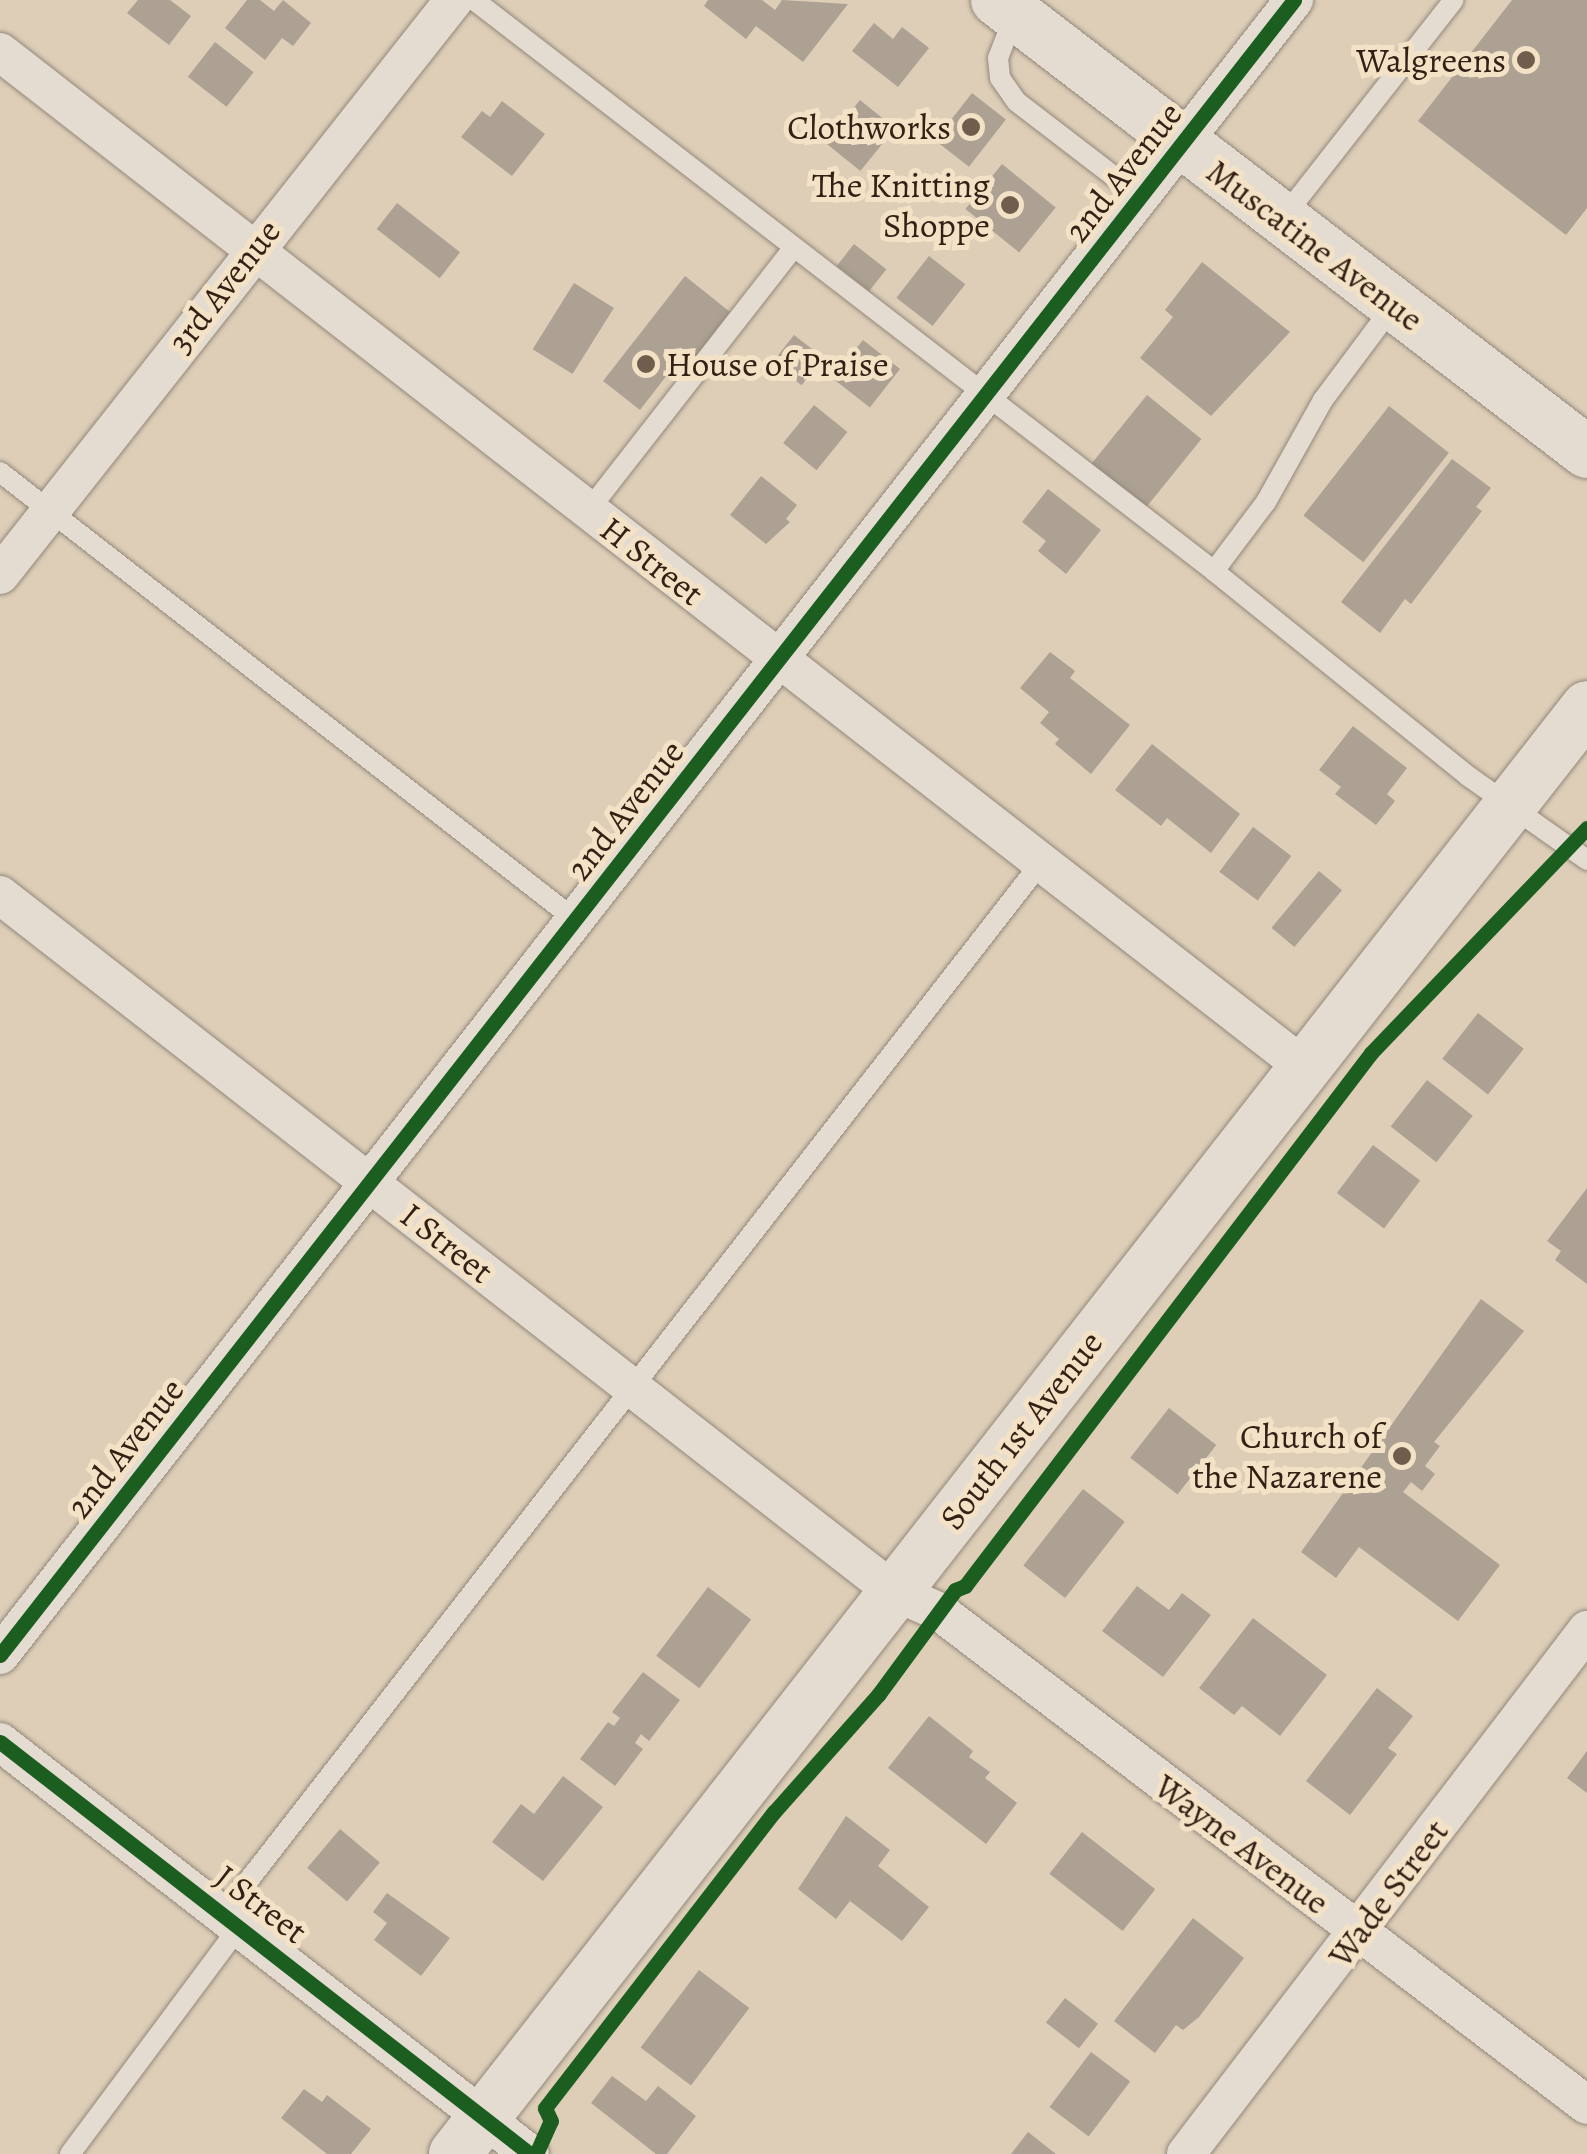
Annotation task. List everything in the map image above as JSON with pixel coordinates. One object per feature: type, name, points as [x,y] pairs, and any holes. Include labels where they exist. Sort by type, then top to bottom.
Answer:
[{"type":"main road","name":"Muscatine Avenue","points":[[1006,7],[1587,452]]},
{"type":"main road","name":"South 1st Avenue","points":[[469,2136],[1587,706]]},
{"type":"street","name":"3rd Avenue","points":[[0,575],[252,249],[454,0]]},
{"type":"street","name":"2nd Avenue","points":[[0,1655],[1294,0]]},
{"type":"street","name":"H Street","points":[[0,52],[1307,1069]]},
{"type":"street","name":"I Street","points":[[0,895],[893,1591]]},
{"type":"street","name":"Wayne Avenue","points":[[893,1591],[940,1612],[1587,2105]]},
{"type":"street","name":"Wade Street","points":[[1186,2154],[1587,1630]]},
{"type":"street","name":"J Street","points":[[0,1742],[239,1927],[469,2136],[530,2154]]},
{"type":"lane","points":[[474,0],[1214,571],[1468,776],[1513,802],[1587,860]]},
{"type":"lane","points":[[1282,219],[1454,0]]},
{"type":"lane","points":[[1006,7],[998,58],[1000,78],[1017,102],[1141,197]]},
{"type":"lane","points":[[588,511],[794,249]]},
{"type":"lane","points":[[1214,571],[1266,502],[1322,400],[1394,305]]},
{"type":"lane","points":[[0,472],[577,920]]},
{"type":"lane","points":[[70,2154],[239,1927],[241,1890],[1040,864]]},
{"type":"building","points":[[138,0],[170,0],[191,16],[169,45],[127,13]]},
{"type":"building","points":[[247,0],[260,0],[274,11],[283,0],[311,23],[293,46],[282,38],[265,60],[225,28]]},
{"type":"building","points":[[708,0],[762,0],[775,10],[782,0],[848,4],[803,62],[756,26],[746,39],[704,6]]},
{"type":"building","name":"Walgreens","points":[[1512,0],[1587,0],[1587,208],[1566,235],[1418,121]]},
{"type":"building","points":[[874,23],[893,39],[902,27],[929,48],[898,87],[852,51]]},
{"type":"building","points":[[215,42],[254,72],[227,107],[188,77]]},
{"type":"building","points":[[972,93],[1006,119],[969,167],[935,140]]},
{"type":"building","points":[[860,100],[895,128],[860,171],[825,143]]},
{"type":"building","points":[[502,101],[545,134],[512,176],[461,137],[482,111],[490,117]]},
{"type":"building","points":[[1002,164],[1056,207],[1019,252],[965,209]]},
{"type":"building","points":[[397,203],[460,252],[440,278],[377,229]]},
{"type":"building","points":[[854,244],[886,269],[869,291],[837,266]]},
{"type":"building","points":[[929,256],[965,284],[933,326],[896,298]]},
{"type":"building","points":[[1202,262],[1290,332],[1211,416],[1140,358],[1173,317],[1165,310]]},
{"type":"building","points":[[685,276],[730,312],[690,364],[681,357],[640,410],[603,381]]},
{"type":"building","points":[[574,283],[614,308],[573,374],[533,349]]},
{"type":"building","points":[[794,335],[823,358],[802,385],[772,363]]},
{"type":"building","points":[[863,340],[900,369],[870,408],[833,379]]},
{"type":"building","points":[[1147,395],[1201,439],[1146,507],[1092,463]]},
{"type":"building","points":[[814,405],[847,432],[817,470],[783,443]]},
{"type":"building","points":[[1389,406],[1449,453],[1363,562],[1303,516]]},
{"type":"building","points":[[1452,459],[1491,488],[1476,507],[1482,511],[1411,604],[1405,599],[1380,633],[1341,602]]},
{"type":"building","points":[[761,476],[797,505],[786,519],[790,522],[766,544],[730,515]]},
{"type":"building","points":[[1048,489],[1101,530],[1066,574],[1038,551],[1046,541],[1022,522]]},
{"type":"building","points":[[1050,652],[1075,671],[1070,678],[1130,725],[1091,774],[1055,744],[1059,739],[1040,723],[1049,712],[1020,688]]},
{"type":"building","points":[[1353,726],[1407,768],[1387,794],[1395,801],[1376,825],[1335,794],[1341,787],[1319,770]]},
{"type":"building","points":[[1152,744],[1240,814],[1211,853],[1167,818],[1161,826],[1115,790]]},
{"type":"building","points":[[1253,827],[1291,856],[1258,901],[1219,872]]},
{"type":"building","points":[[1319,871],[1342,890],[1294,947],[1271,928]]},
{"type":"building","points":[[1478,1013],[1524,1049],[1488,1094],[1442,1059]]},
{"type":"building","points":[[1427,1080],[1473,1116],[1436,1162],[1391,1126]]},
{"type":"building","points":[[1373,1145],[1420,1181],[1384,1228],[1337,1193]]},
{"type":"building","points":[[1587,1188],[1587,1284],[1555,1260],[1561,1251],[1547,1241]]},
{"type":"building","name":"Church of the Nazarene","points":[[1481,1299],[1524,1331],[1434,1442],[1440,1446],[1425,1466],[1435,1474],[1422,1491],[1411,1482],[1403,1492],[1500,1565],[1458,1621],[1359,1547],[1336,1578],[1301,1552]]},
{"type":"building","points":[[1169,1408],[1216,1445],[1177,1495],[1130,1458]]},
{"type":"building","points":[[1083,1489],[1125,1522],[1065,1598],[1023,1565]]},
{"type":"building","points":[[1137,1586],[1169,1610],[1182,1593],[1211,1615],[1163,1677],[1102,1631]]},
{"type":"building","points":[[708,1587],[751,1619],[699,1688],[656,1656]]},
{"type":"building","points":[[1253,1618],[1327,1675],[1280,1736],[1242,1706],[1234,1715],[1199,1688]]},
{"type":"building","points":[[643,1672],[680,1700],[649,1741],[641,1734],[635,1743],[643,1749],[615,1786],[580,1759],[608,1722],[614,1726],[620,1718],[612,1712]]},
{"type":"building","points":[[1377,1688],[1413,1716],[1388,1748],[1397,1754],[1350,1815],[1306,1781]]},
{"type":"building","points":[[929,1716],[973,1751],[969,1757],[990,1772],[985,1778],[1017,1803],[986,1844],[888,1768]]},
{"type":"building","points":[[1587,1751],[1587,1793],[1567,1778]]},
{"type":"building","points":[[563,1776],[603,1807],[543,1881],[492,1842],[521,1804],[534,1814]]},
{"type":"building","points":[[846,1816],[890,1850],[878,1866],[929,1907],[902,1941],[850,1901],[836,1919],[798,1889]]},
{"type":"building","points":[[340,1829],[380,1862],[347,1901],[307,1868]]},
{"type":"building","points":[[1082,1832],[1155,1889],[1123,1931],[1049,1874]]},
{"type":"building","points":[[387,1893],[450,1938],[421,1976],[374,1940],[387,1923],[373,1912]]},
{"type":"building","points":[[1193,1918],[1244,1958],[1199,2017],[1183,2030],[1176,2025],[1155,2053],[1114,2021]]},
{"type":"building","points":[[699,1970],[749,2008],[691,2085],[641,2047]]},
{"type":"building","points":[[1065,1998],[1098,2024],[1079,2048],[1046,2022]]},
{"type":"building","points":[[1091,2052],[1130,2081],[1089,2137],[1049,2107]]},
{"type":"building","points":[[612,2076],[646,2101],[658,2086],[696,2116],[667,2154],[656,2154],[591,2103]]},
{"type":"building","points":[[304,2089],[322,2102],[327,2095],[371,2129],[351,2154],[327,2154],[281,2118]]},
{"type":"building","points":[[1028,2132],[1056,2154],[1011,2154]]},
{"type":"cycle path","points":[[0,1655],[1294,0]]},
{"type":"cycle path","points":[[536,2154],[551,2121],[545,2108],[774,1812],[878,1695],[955,1590],[965,1586],[1371,1053],[1587,828]]},
{"type":"cycle path","points":[[0,1742],[530,2154]]},
{"type":"place","name":"Walgreens","points":[[1526,60]]},
{"type":"place","name":"Clothworks","points":[[971,127]]},
{"type":"place","name":"The Knitting Shoppe","points":[[1010,205]]},
{"type":"place","name":"House of Praise","points":[[646,364]]},
{"type":"place","name":"Church of the Nazarene","points":[[1402,1456]]}]
